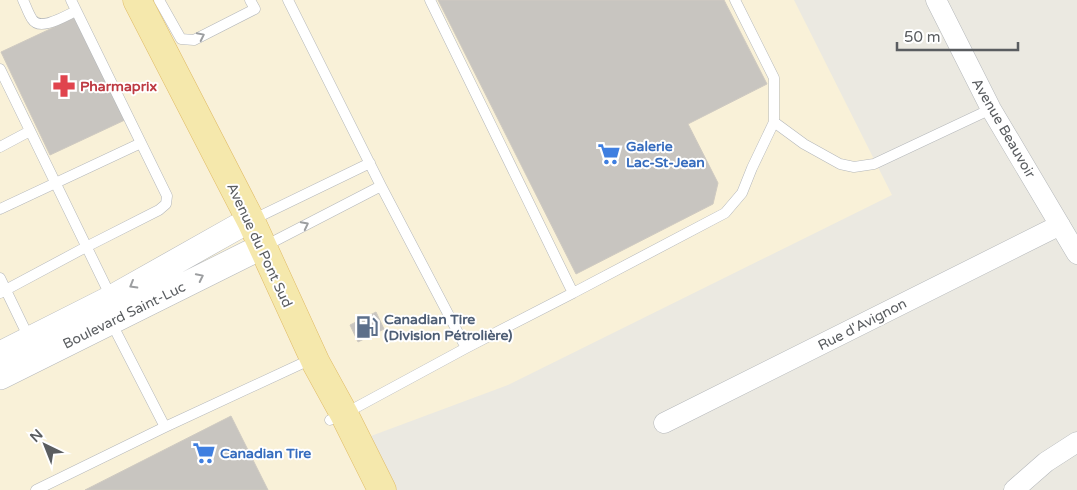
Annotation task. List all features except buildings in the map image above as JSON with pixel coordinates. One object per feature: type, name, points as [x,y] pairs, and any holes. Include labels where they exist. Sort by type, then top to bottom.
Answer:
[{"type":"main road","name":"Avenue du Pont Sud","points":[[122,0],[244,224]]},
{"type":"main road","name":"Avenue du Pont Sud","points":[[137,0],[244,224],[303,363],[382,490]]},
{"type":"main road","name":"Avenue du Pont Sud","points":[[255,250],[316,363],[364,490]]},
{"type":"street","name":"Avenue Beauvoir","points":[[936,0],[991,110],[1077,254]]},
{"type":"street","name":"Boulevard Saint-Luc","points":[[111,310],[244,224]]},
{"type":"street","name":"Rue d'Avignon","points":[[664,423],[1060,225]]},
{"type":"street","name":"Boulevard Saint-Luc","points":[[0,377],[34,348],[111,310],[255,250]]},
{"type":"street","name":"Boulevard Saint-Luc","points":[[0,354],[34,348]]},
{"type":"street","points":[[1014,490],[1046,462],[1077,442]]},
{"type":"lane","points":[[23,0],[32,21],[39,25],[48,24],[76,11]]},
{"type":"lane","points":[[3,292],[86,246],[159,210],[166,204],[167,196],[71,0]]},
{"type":"lane","points":[[159,0],[181,39],[194,40],[255,9],[250,0]]},
{"type":"lane","points":[[288,0],[381,186],[466,348]]},
{"type":"lane","points":[[430,0],[573,294]]},
{"type":"lane","points":[[337,417],[725,213],[742,193],[774,122],[774,78],[735,0]]},
{"type":"lane","points":[[0,69],[86,246],[111,310],[165,428]]},
{"type":"lane","points":[[774,122],[804,144],[840,164],[854,167],[874,164],[991,110]]},
{"type":"lane","points":[[0,147],[30,131]]},
{"type":"lane","points":[[0,209],[141,143]]},
{"type":"lane","points":[[244,224],[370,163]]},
{"type":"lane","points":[[255,250],[381,186]]},
{"type":"lane","points":[[0,278],[3,292],[34,348]]},
{"type":"lane","points":[[36,490],[303,363]]},
{"type":"shaded area","points":[[0,0],[794,0],[892,195],[508,385],[363,439],[388,490],[0,490]]},
{"type":"place","name":"Pharmaprix","points":[[64,86]]},
{"type":"place","name":"Galerie Lac-St-Jean","points":[[609,154]]},
{"type":"place","name":"Canadian Tire (Division Pétrolière)","points":[[367,327]]},
{"type":"place","name":"Canadian Tire","points":[[204,453]]}]
